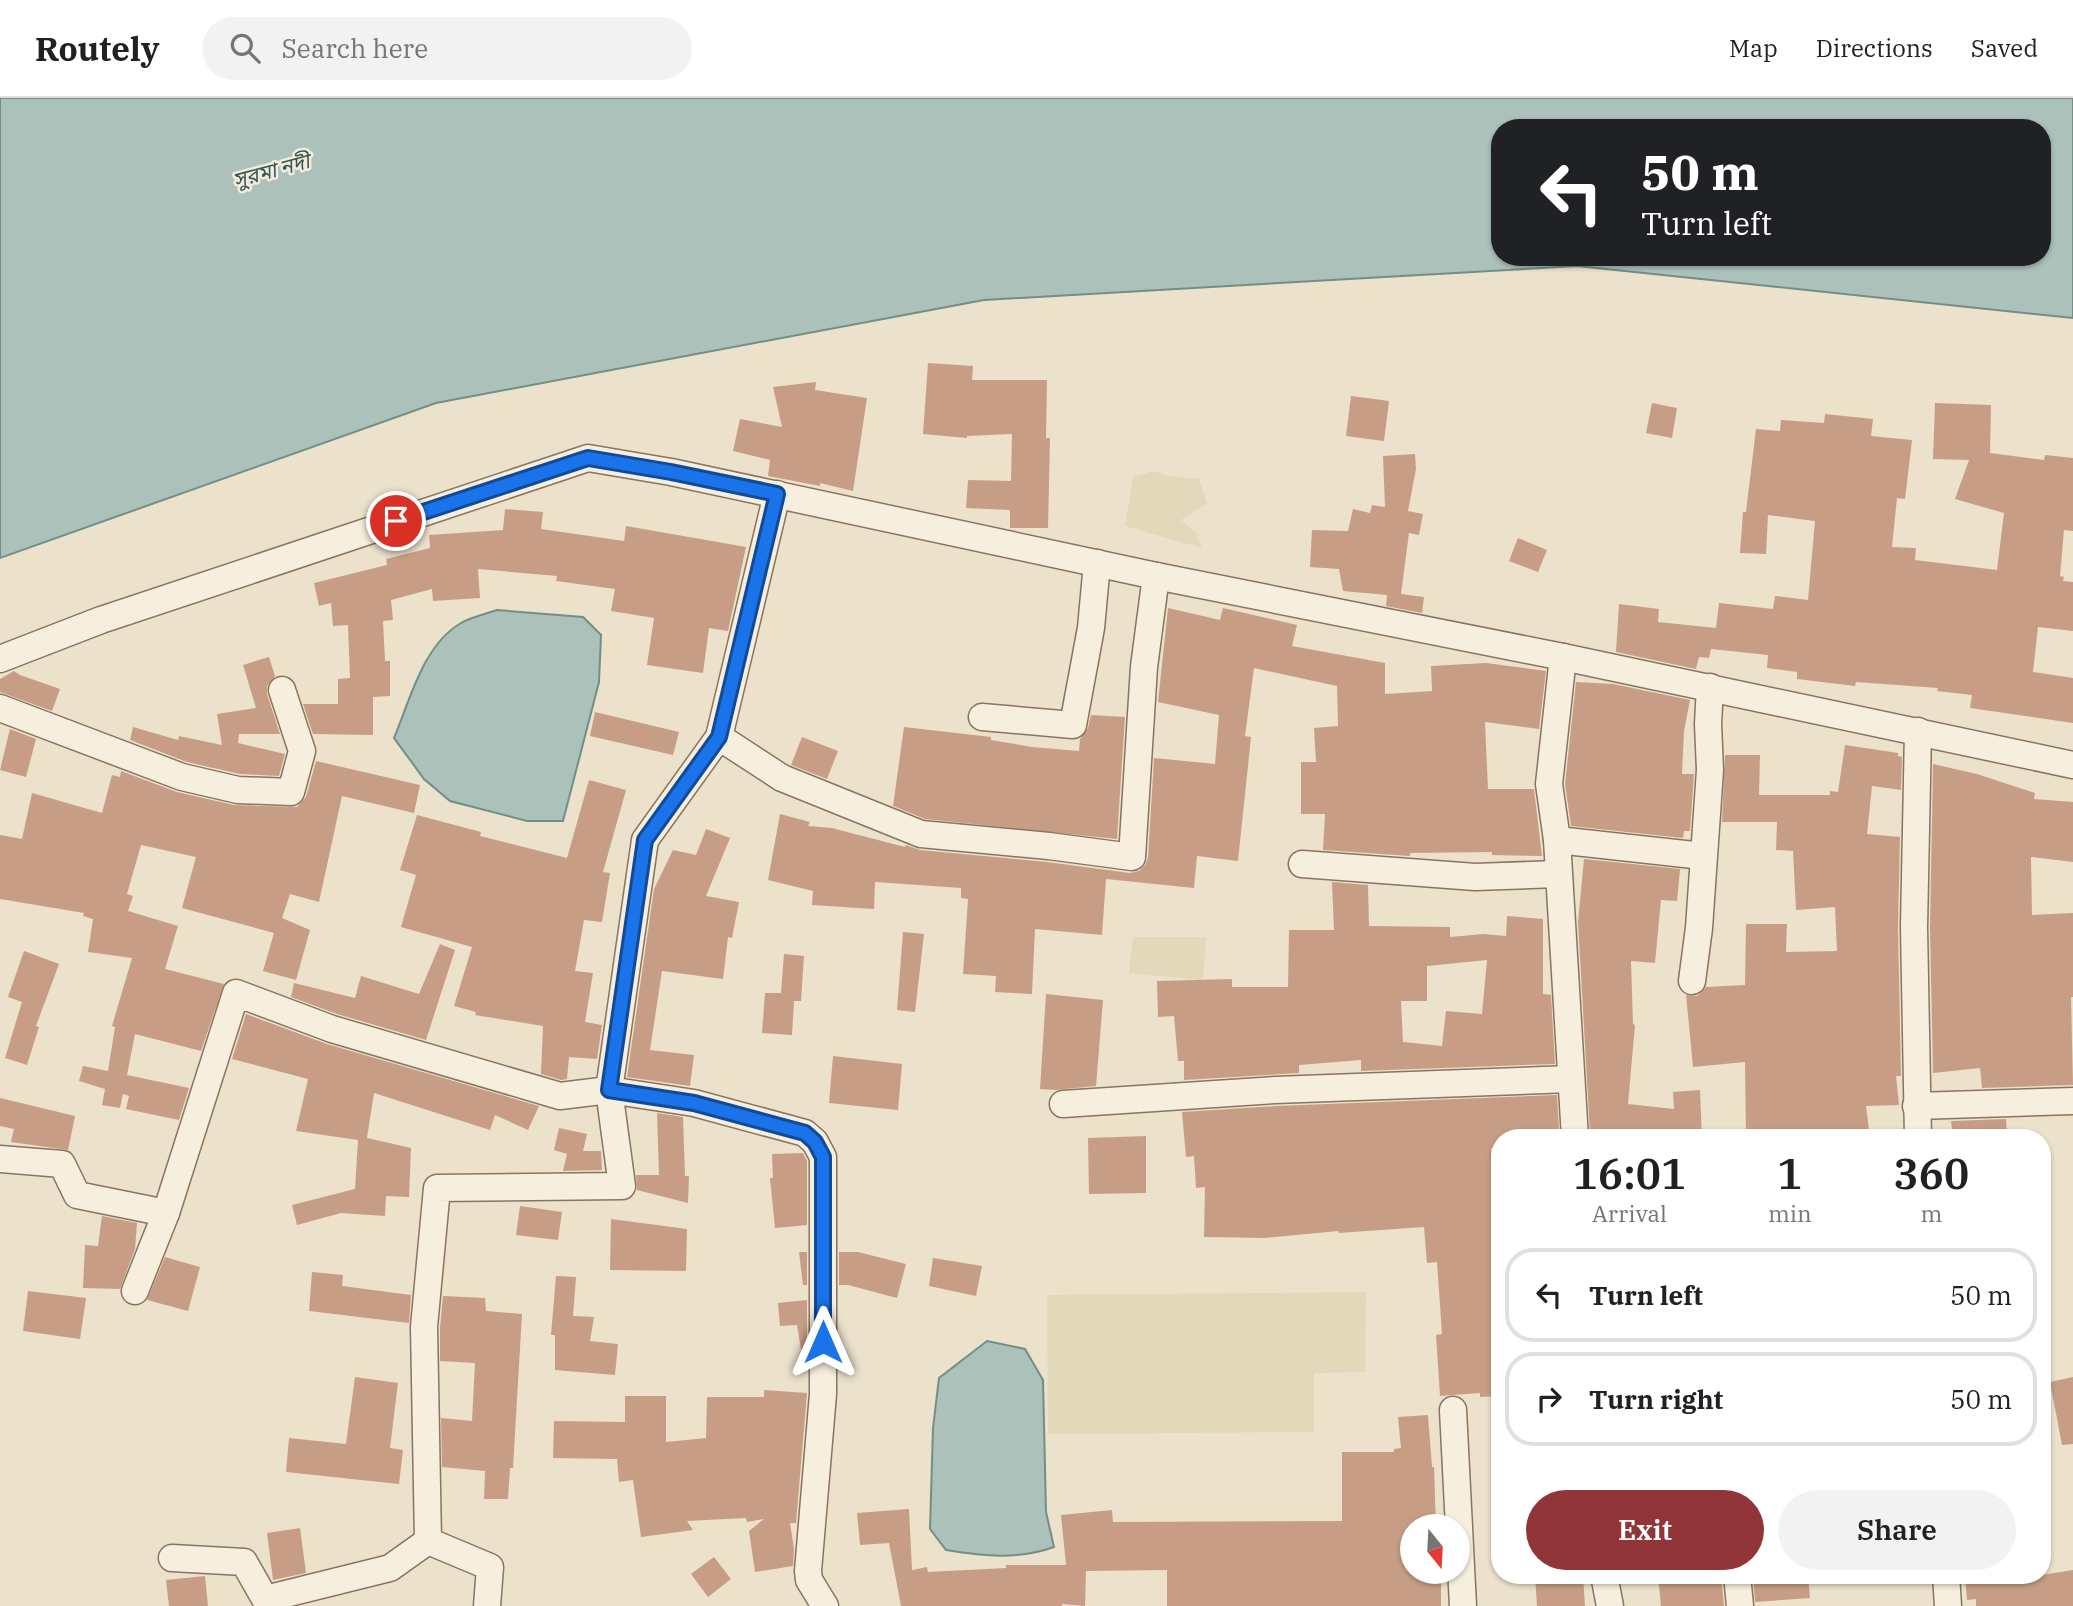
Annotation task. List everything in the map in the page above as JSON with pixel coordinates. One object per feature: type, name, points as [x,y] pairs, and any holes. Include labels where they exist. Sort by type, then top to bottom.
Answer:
[{"type":"street","points":[[0,659],[101,620],[588,458],[671,472],[1156,576],[1710,687],[2073,765]]},
{"type":"street","points":[[428,1541],[424,1327],[437,1188],[622,1186],[609,1090],[645,840],[719,737],[777,494]]},
{"type":"street","points":[[982,717],[1073,725],[1091,628],[1097,563]]},
{"type":"street","points":[[719,737],[782,778],[921,834],[1132,857],[1144,667],[1156,576]]},
{"type":"street","points":[[1563,657],[1549,784],[1556,840],[1573,1129]]},
{"type":"street","points":[[1692,981],[1699,928],[1710,770],[1710,687]]},
{"type":"street","points":[[0,708],[182,777],[238,790],[291,792],[302,751],[282,690]]},
{"type":"street","points":[[1917,1129],[1914,927],[1918,731]]},
{"type":"street","points":[[1556,840],[1703,856]]},
{"type":"street","points":[[1302,864],[1475,877],[1557,874]]},
{"type":"street","points":[[135,1291],[166,1213],[236,993],[332,1029],[560,1096],[609,1090],[694,1103],[805,1133],[815,1142],[823,1157],[823,1394],[808,1580],[825,1606]]},
{"type":"street","points":[[1063,1104],[1275,1090],[1570,1079]]},
{"type":"street","points":[[1916,1106],[2073,1101]]},
{"type":"street","points":[[0,1159],[62,1164],[77,1195],[166,1213]]},
{"type":"street","points":[[1453,1410],[1463,1606]]},
{"type":"street","points":[[172,1558],[244,1562],[265,1599],[390,1568],[428,1541]]},
{"type":"street","points":[[428,1541],[490,1567],[488,1606]]},
{"type":"street","points":[[1606,1584],[1610,1606]]},
{"type":"street","points":[[1738,1584],[1740,1606]]},
{"type":"street","points":[[1947,1584],[1948,1606]]},
{"type":"shaded area","points":[[1153,471],[1169,476],[1199,479],[1207,503],[1181,520],[1196,533],[1202,548],[1125,526],[1133,477]]},
{"type":"shaded area","points":[[1133,937],[1206,937],[1203,980],[1129,973]]},
{"type":"shaded area","points":[[1366,1292],[1365,1372],[1314,1373],[1314,1432],[1048,1434],[1047,1295]]},
{"type":"water","name":"সুরমা নদী","points":[[0,98],[2073,98],[2073,318],[1577,266],[984,300],[436,403],[0,558]]},
{"type":"water","points":[[497,610],[583,617],[601,635],[599,682],[563,821],[527,821],[450,801],[424,779],[394,738],[419,674],[437,645],[461,623]]},
{"type":"water","points":[[987,1341],[1025,1349],[1043,1380],[1046,1512],[1054,1547],[1041,1551],[1000,1556],[946,1550],[930,1529],[933,1428],[939,1378]]},
{"type":"building","points":[[928,363],[973,366],[972,380],[1047,380],[1046,438],[1050,438],[1048,528],[1010,528],[1010,510],[966,508],[968,480],[1011,481],[1012,434],[967,438],[923,434]]},
{"type":"building","points":[[816,382],[815,390],[867,398],[853,491],[820,483],[820,486],[768,476],[770,460],[733,451],[740,419],[782,427],[773,387]]},
{"type":"building","points":[[1351,396],[1389,401],[1384,441],[1346,436]]},
{"type":"building","points":[[1652,403],[1677,408],[1672,438],[1646,433]]},
{"type":"building","points":[[1935,403],[1991,405],[1990,453],[2044,460],[2045,455],[2073,458],[2073,531],[2064,530],[2060,576],[2064,577],[2063,581],[2073,582],[2073,631],[2038,627],[2033,672],[2073,678],[2073,723],[1970,708],[1972,695],[1937,691],[1938,688],[1856,682],[1855,686],[1797,679],[1797,672],[1767,668],[1768,655],[1711,649],[1709,658],[1699,657],[1696,669],[1616,652],[1619,604],[1659,609],[1658,622],[1716,628],[1719,603],[1773,609],[1775,596],[1808,600],[1815,521],[1768,515],[1766,554],[1740,553],[1743,512],[1746,512],[1756,429],[1780,431],[1781,420],[1824,423],[1825,414],[1873,419],[1871,436],[1912,440],[1905,499],[1897,498],[1892,547],[1916,548],[1915,560],[1997,570],[2004,513],[1955,499],[1969,460],[1933,459]]},
{"type":"building","points":[[1415,454],[1416,469],[1408,511],[1423,514],[1419,535],[1409,533],[1401,594],[1424,597],[1422,613],[1386,606],[1387,595],[1343,591],[1339,569],[1310,567],[1312,530],[1348,531],[1353,509],[1370,513],[1372,505],[1385,507],[1383,456]]},
{"type":"building","points":[[505,509],[543,512],[541,529],[624,541],[626,526],[746,547],[728,631],[709,628],[703,673],[647,665],[654,618],[611,611],[615,589],[556,581],[557,576],[478,569],[480,598],[433,601],[432,589],[391,600],[393,620],[383,621],[385,661],[390,661],[390,696],[373,697],[373,735],[313,734],[303,704],[338,704],[338,679],[350,678],[348,625],[333,626],[331,603],[319,606],[314,583],[387,565],[386,559],[430,548],[429,535],[503,530]]},
{"type":"building","points":[[1518,538],[1547,550],[1538,572],[1509,561]]},
{"type":"building","points":[[1168,608],[1220,620],[1223,608],[1297,625],[1292,646],[1385,663],[1385,694],[1432,691],[1431,666],[1486,663],[1546,671],[1539,729],[1485,722],[1488,789],[1534,789],[1542,856],[1492,855],[1492,852],[1410,853],[1410,856],[1323,850],[1325,814],[1301,814],[1301,762],[1316,762],[1314,728],[1338,726],[1337,686],[1254,668],[1245,736],[1251,737],[1238,861],[1197,856],[1194,888],[1106,879],[1102,935],[1035,929],[1032,994],[995,992],[996,976],[963,974],[968,899],[961,898],[961,888],[875,882],[874,909],[812,905],[813,891],[768,880],[780,814],[810,822],[808,826],[832,828],[920,850],[1130,873],[1139,871],[1148,858],[1154,758],[1215,764],[1219,715],[1158,702]]},
{"type":"building","points":[[269,657],[275,676],[267,686],[267,694],[280,734],[239,734],[238,743],[285,754],[279,776],[240,774],[187,762],[130,740],[133,727],[178,740],[179,736],[222,745],[217,714],[256,708],[243,665]]},
{"type":"building","points":[[14,671],[60,689],[52,711],[0,692],[0,679]]},
{"type":"building","points":[[1576,682],[1613,684],[1690,700],[1684,731],[1682,774],[1694,774],[1690,831],[1684,831],[1683,838],[1571,826],[1565,784]]},
{"type":"building","points":[[595,712],[679,732],[673,755],[590,736]]},
{"type":"building","points":[[1091,715],[1125,717],[1117,839],[925,819],[893,806],[904,727],[991,737],[991,740],[1032,747],[1079,751],[1080,739],[1088,728]]},
{"type":"building","points":[[10,729],[36,739],[26,777],[0,770]]},
{"type":"building","points":[[802,737],[838,751],[827,779],[791,765]]},
{"type":"building","points":[[1845,745],[1898,753],[1898,756],[1902,757],[1901,790],[1872,786],[1867,834],[1900,837],[1898,927],[1901,1076],[1896,1076],[1899,1105],[1866,1106],[1869,1129],[1746,1129],[1745,1062],[1693,1067],[1686,995],[1697,996],[1706,987],[1745,985],[1746,924],[1787,924],[1786,952],[1837,951],[1835,907],[1796,910],[1793,851],[1776,850],[1777,822],[1722,822],[1725,755],[1760,755],[1759,795],[1830,795],[1830,791],[1838,792]]},
{"type":"building","points":[[316,761],[420,785],[414,813],[342,796],[319,902],[290,894],[282,918],[310,930],[296,980],[263,971],[274,933],[182,908],[196,857],[141,845],[127,894],[133,896],[128,911],[178,926],[165,969],[224,984],[201,1051],[135,1034],[127,1075],[189,1088],[179,1120],[126,1109],[129,1096],[123,1094],[120,1108],[102,1105],[105,1089],[79,1081],[83,1066],[108,1071],[115,1027],[112,1026],[132,958],[88,952],[93,919],[83,916],[84,913],[0,899],[0,835],[22,839],[32,793],[102,813],[112,775],[120,777],[121,771],[177,792],[234,805],[297,807],[306,797]]},
{"type":"building","points":[[1933,764],[1977,774],[2035,793],[2034,799],[2073,802],[2073,862],[2031,857],[2032,915],[2073,913],[2073,1085],[1982,1088],[1980,1068],[1933,1073],[1930,927]]},
{"type":"building","points":[[589,780],[626,790],[603,872],[610,873],[602,922],[584,920],[575,971],[593,973],[585,1022],[602,1025],[597,1059],[569,1057],[567,1079],[561,1080],[541,1074],[543,1026],[475,1015],[476,1012],[454,1006],[472,947],[401,927],[416,875],[400,870],[417,815],[481,832],[480,836],[567,858]]},
{"type":"building","points":[[706,829],[730,838],[706,896],[739,902],[732,938],[728,937],[723,979],[662,971],[650,1050],[694,1055],[690,1086],[627,1077],[654,889],[673,850],[696,855]]},
{"type":"building","points":[[1584,859],[1680,869],[1677,901],[1661,900],[1655,963],[1631,961],[1635,1025],[1628,1104],[1674,1109],[1673,1092],[1700,1090],[1702,1129],[1590,1129],[1578,922]]},
{"type":"building","points":[[1332,882],[1368,885],[1369,926],[1450,927],[1450,937],[1483,934],[1506,936],[1507,916],[1543,919],[1543,994],[1551,995],[1555,1064],[1361,1071],[1361,1060],[1299,1065],[1299,1073],[1184,1080],[1184,1061],[1178,1061],[1174,1016],[1158,1017],[1157,981],[1232,979],[1232,987],[1288,987],[1289,930],[1334,930]],"holes":[[[1487,960],[1482,1014],[1446,1011],[1442,1046],[1403,1042],[1401,1001],[1427,1001],[1427,966]]]},
{"type":"building","points":[[903,932],[924,934],[915,1012],[897,1010]]},
{"type":"building","points":[[440,944],[455,950],[426,1040],[337,1014],[291,997],[294,983],[355,998],[361,976],[419,994]]},
{"type":"building","points":[[24,951],[59,964],[36,1026],[39,1027],[27,1065],[5,1058],[22,1002],[8,997]]},
{"type":"building","points":[[784,954],[804,956],[801,1001],[794,1001],[792,1035],[762,1033],[765,993],[781,993]]},
{"type":"building","points":[[1046,994],[1103,1000],[1096,1086],[1040,1089]]},
{"type":"building","points":[[246,1014],[327,1044],[539,1106],[528,1130],[495,1115],[490,1130],[374,1093],[367,1138],[411,1148],[409,1197],[386,1196],[385,1216],[341,1213],[297,1225],[292,1205],[355,1189],[358,1140],[296,1131],[308,1079],[232,1059]]},
{"type":"building","points":[[833,1056],[902,1064],[898,1110],[829,1103]]},
{"type":"building","points":[[1557,1095],[1559,1129],[1491,1129],[1491,1396],[1480,1397],[1480,1393],[1440,1396],[1436,1335],[1442,1334],[1437,1262],[1427,1263],[1424,1227],[1265,1238],[1204,1237],[1205,1187],[1196,1188],[1194,1156],[1186,1157],[1182,1112]]},
{"type":"building","points":[[0,1098],[75,1116],[68,1150],[11,1142],[14,1129],[0,1126]]},
{"type":"building","points":[[657,1113],[683,1117],[685,1176],[689,1176],[688,1203],[637,1190],[636,1175],[659,1175]]},
{"type":"building","points":[[2006,1119],[2007,1129],[1952,1129],[1951,1121]]},
{"type":"building","points":[[559,1128],[587,1134],[583,1151],[601,1151],[602,1170],[563,1171],[567,1154],[554,1150]]},
{"type":"building","points":[[1146,1136],[1146,1193],[1089,1194],[1088,1138]]},
{"type":"building","points":[[803,1153],[807,1161],[807,1225],[775,1228],[770,1178],[773,1178],[772,1154]]},
{"type":"building","points":[[520,1206],[562,1212],[558,1240],[516,1235]]},
{"type":"building","points":[[102,1216],[137,1223],[135,1249],[120,1289],[83,1288],[85,1245],[98,1246]]},
{"type":"building","points":[[611,1219],[687,1229],[686,1271],[610,1270]]},
{"type":"building","points":[[799,1252],[807,1252],[807,1285],[803,1285]]},
{"type":"building","points":[[839,1252],[858,1252],[906,1264],[897,1298],[839,1285]]},
{"type":"building","points":[[165,1257],[200,1267],[188,1311],[147,1300]]},
{"type":"building","points":[[933,1258],[982,1266],[976,1296],[929,1286]]},
{"type":"building","points":[[312,1272],[343,1275],[342,1286],[411,1295],[409,1323],[309,1311]]},
{"type":"building","points":[[556,1276],[576,1277],[573,1316],[594,1317],[590,1341],[618,1344],[615,1375],[555,1370],[555,1335],[551,1335]]},
{"type":"building","points":[[28,1291],[86,1298],[80,1339],[23,1331]]},
{"type":"building","points":[[443,1296],[485,1298],[486,1311],[522,1314],[513,1468],[510,1468],[508,1499],[484,1499],[485,1471],[442,1467],[441,1418],[472,1421],[475,1363],[440,1361]]},
{"type":"building","points":[[807,1300],[807,1367],[804,1367],[797,1325],[780,1326],[778,1303]]},
{"type":"building","points":[[355,1377],[398,1383],[390,1448],[403,1450],[399,1484],[286,1472],[289,1438],[346,1444]]},
{"type":"building","points":[[2073,1377],[2073,1444],[2062,1445],[2051,1382]]},
{"type":"building","points":[[764,1390],[807,1393],[796,1523],[790,1523],[794,1549],[793,1566],[755,1572],[749,1531],[764,1519],[747,1522],[746,1518],[687,1521],[693,1530],[641,1537],[633,1480],[619,1482],[617,1459],[553,1458],[554,1421],[625,1422],[625,1396],[666,1396],[666,1442],[706,1438],[707,1397],[764,1397]]},
{"type":"building","points":[[1428,1415],[1436,1514],[1400,1514],[1400,1584],[1441,1584],[1441,1606],[1167,1606],[1167,1570],[1086,1571],[1085,1606],[901,1606],[889,1543],[860,1545],[857,1513],[909,1509],[912,1570],[927,1567],[928,1572],[1006,1568],[1006,1565],[1066,1565],[1061,1515],[1112,1510],[1113,1522],[1342,1521],[1342,1452],[1394,1452],[1394,1449],[1401,1448],[1398,1417]]},
{"type":"building","points":[[300,1528],[306,1573],[273,1580],[267,1533]]},
{"type":"building","points":[[714,1557],[731,1579],[708,1597],[691,1574]]},
{"type":"building","points":[[2073,1570],[2073,1606],[1976,1606],[1976,1599],[1967,1600],[1966,1584],[2051,1584],[2051,1574]]},
{"type":"building","points":[[205,1576],[208,1606],[169,1606],[166,1580]]},
{"type":"building","points":[[1536,1584],[1584,1584],[1585,1606],[1537,1606]]},
{"type":"building","points":[[1659,1584],[1722,1584],[1724,1606],[1661,1606]]},
{"type":"building","points":[[1754,1584],[1809,1584],[1810,1598],[1755,1602]]},
{"type":"route","points":[[396,521],[588,458],[777,494],[719,737],[645,840],[609,1090],[694,1103],[805,1133],[815,1142],[823,1157],[823,1342]]}]
